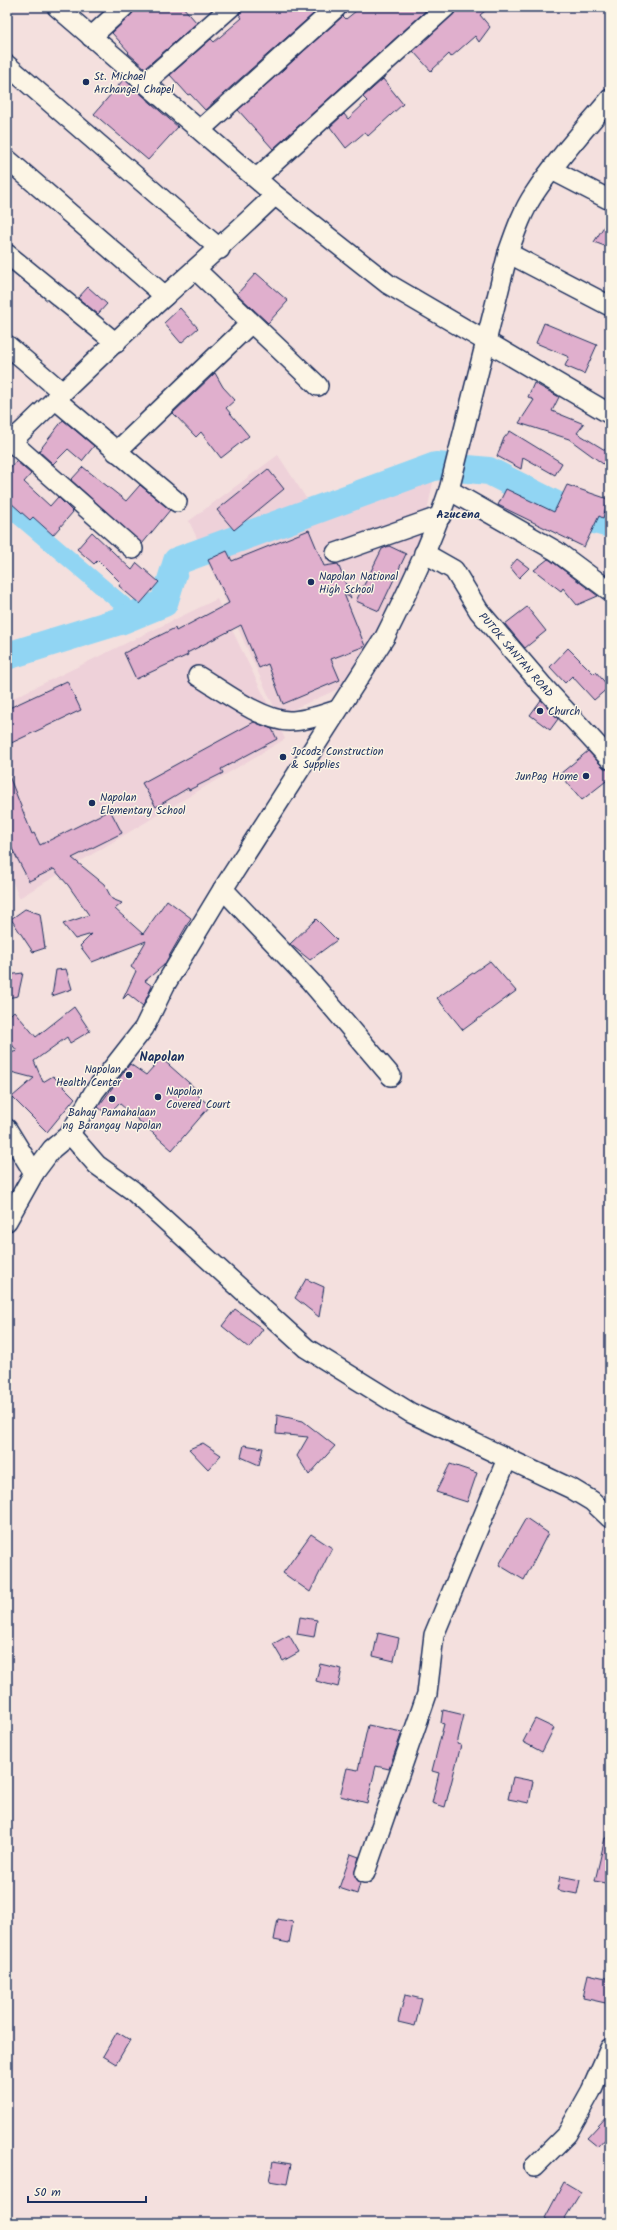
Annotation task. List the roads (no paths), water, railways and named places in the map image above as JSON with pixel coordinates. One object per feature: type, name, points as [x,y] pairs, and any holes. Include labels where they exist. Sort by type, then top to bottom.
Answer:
[{"type":"street","points":[[57,7],[201,129],[275,195],[388,284],[485,343],[610,414]]},
{"type":"street","points":[[91,37],[124,7]]},
{"type":"street","points":[[146,82],[231,7]]},
{"type":"street","points":[[201,129],[337,7]]},
{"type":"street","points":[[257,178],[446,7]]},
{"type":"street","points":[[7,65],[220,249]]},
{"type":"street","points":[[7,1221],[34,1173],[52,1149],[70,1134],[94,1092],[144,1028],[165,985],[222,890],[385,637],[424,553],[440,516],[449,490],[461,449],[485,343],[508,253],[518,224],[534,195],[552,170],[610,99]]},
{"type":"street","points":[[7,159],[165,296]]},
{"type":"street","points":[[552,170],[610,200]]},
{"type":"street","points":[[133,549],[9,440],[116,343],[165,296],[220,249],[275,195]]},
{"type":"street","points":[[508,253],[610,306]]},
{"type":"street","points":[[7,254],[116,343]]},
{"type":"street","points":[[196,270],[318,386]]},
{"type":"street","points":[[116,452],[251,323]]},
{"type":"street","points":[[7,345],[116,452],[177,502]]},
{"type":"street","points":[[449,490],[556,551],[610,591]]},
{"type":"street","points":[[336,553],[440,516]]},
{"type":"street","name":"PUTOK SANTAN ROAD","points":[[424,553],[454,570],[479,611],[542,685],[610,759]]},
{"type":"street","points":[[198,676],[251,707],[280,720],[304,720],[337,710]]},
{"type":"street","points":[[222,890],[310,982],[391,1076]]},
{"type":"street","points":[[7,1129],[34,1173]]},
{"type":"street","points":[[70,1134],[97,1165],[132,1190],[306,1348],[411,1413],[572,1489],[592,1501],[610,1518]]},
{"type":"street","points":[[365,1873],[427,1694],[434,1635],[507,1459]]},
{"type":"street","points":[[534,2167],[567,2134],[583,2108],[610,2048]]},
{"type":"waterway","points":[[7,656],[120,621],[164,603],[177,561],[436,466],[489,471],[578,516],[610,524]]},
{"type":"waterway","points":[[7,506],[135,615]]},
{"type":"place","name":"St. Michael Archangel Chapel","points":[[86,82]]},
{"type":"place","name":"Napolan National High School","points":[[311,582]]},
{"type":"place","name":"Church","points":[[540,711]]},
{"type":"place","name":"Jocodz Construction & Supplies","points":[[283,757]]},
{"type":"place","name":"JunPag Home","points":[[586,776]]},
{"type":"place","name":"Napolan Elementary School","points":[[92,803]]},
{"type":"place","name":"Napolan Health Center","points":[[129,1075]]},
{"type":"place","name":"Napolan Covered Court","points":[[158,1097]]},
{"type":"place","name":"Bahay Pamahalaan ng Barangay Napolan","points":[[112,1099]]},
{"type":"district","name":"Azucena","points":[[458,514]]},
{"type":"district","name":"Napolan","points":[[162,1056]]}]
